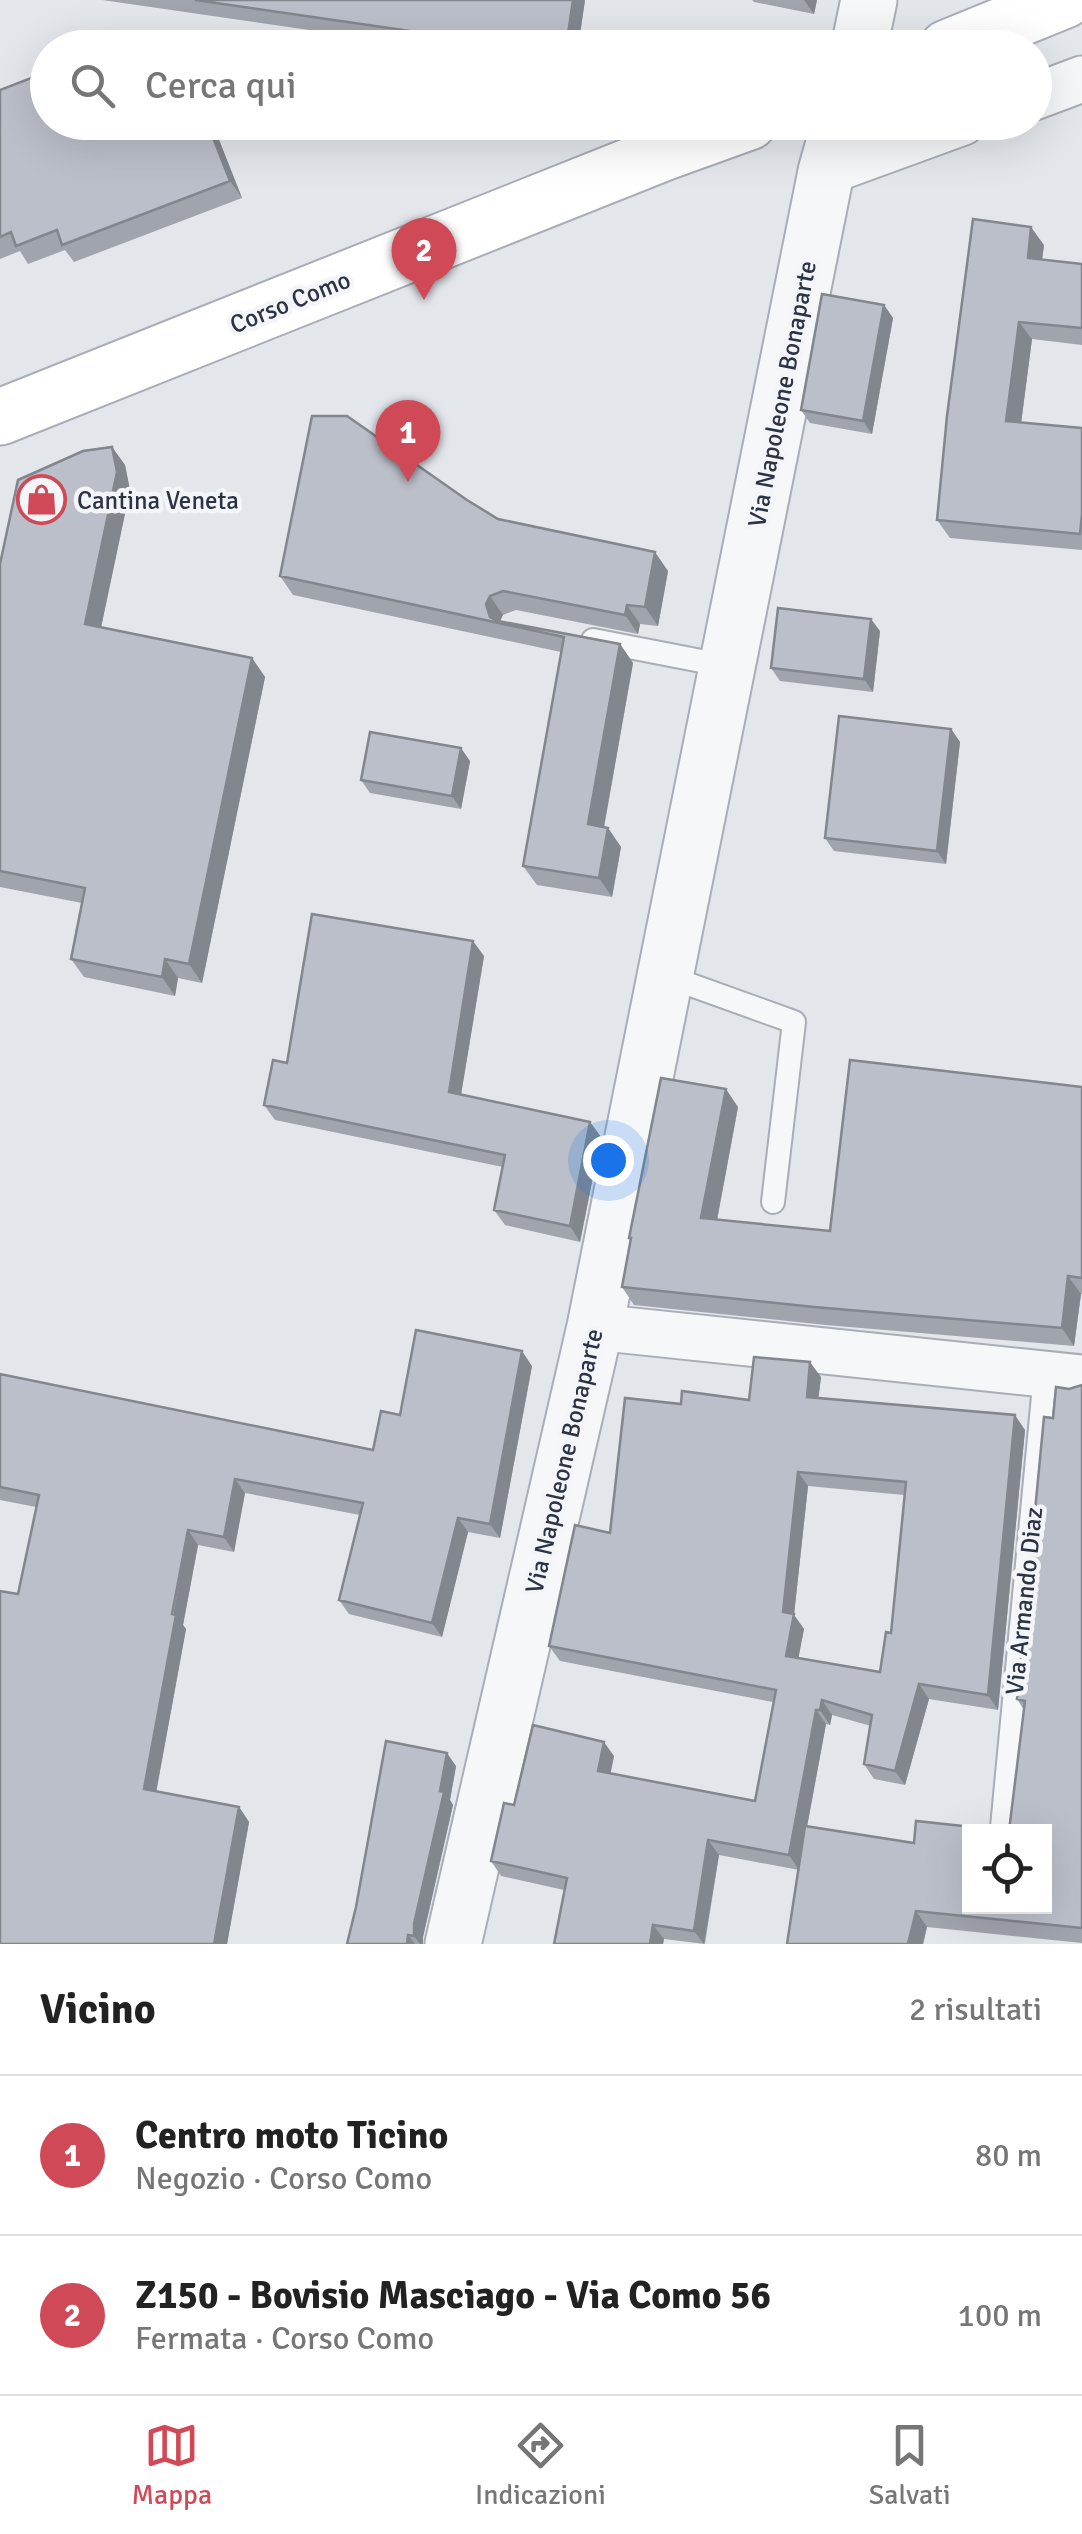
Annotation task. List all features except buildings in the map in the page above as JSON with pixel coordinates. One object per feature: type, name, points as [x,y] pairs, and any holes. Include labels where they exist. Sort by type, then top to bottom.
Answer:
[{"type":"main road","points":[[991,30],[1065,0]]},
{"type":"main road","name":"Corso Como","points":[[0,417],[699,140]]},
{"type":"street","points":[[863,30],[870,0]]},
{"type":"street","points":[[1052,90],[1082,79]]},
{"type":"street","points":[[833,147],[870,140]]},
{"type":"street","name":"Via Napoleone Bonaparte","points":[[453,1944],[595,1327],[833,147]]},
{"type":"street","name":"Via Armando Diaz","points":[[595,1327],[1064,1376]]},
{"type":"lane","points":[[572,636],[728,666]]},
{"type":"lane","points":[[666,976],[794,1022],[774,1202]]},
{"type":"lane","name":"Via Armando Diaz","points":[[1002,1824],[1064,1376]]},
{"type":"place","name":"Z150 - Bovisio Masciago - Via Como 56","points":[[424,300]]},
{"type":"place","name":"Centro moto Ticino","points":[[408,482]]},
{"type":"place","name":"Cantina Veneta","points":[[42,500]]}]
